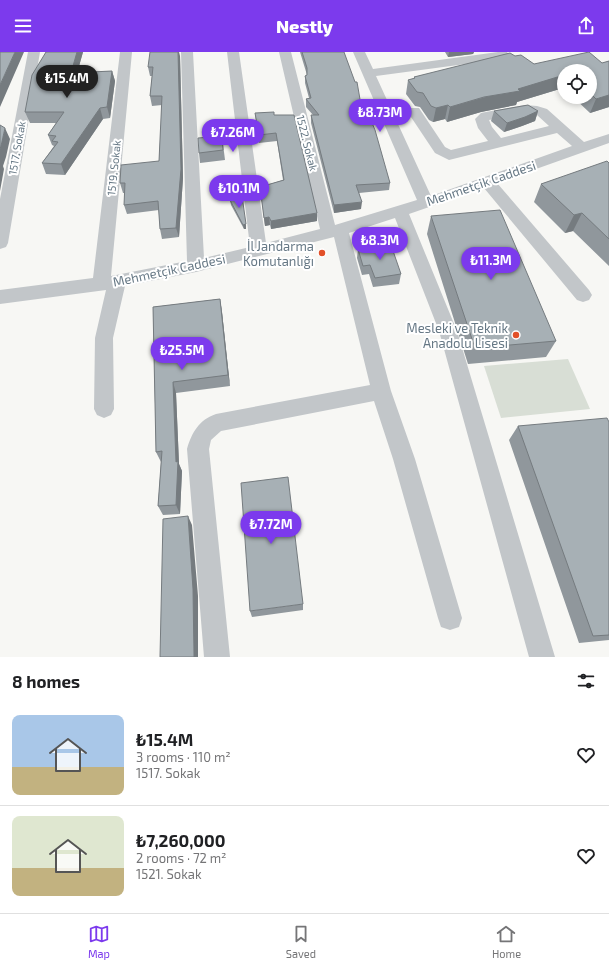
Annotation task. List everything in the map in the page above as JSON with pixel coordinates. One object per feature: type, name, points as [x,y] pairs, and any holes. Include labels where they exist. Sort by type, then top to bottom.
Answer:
[{"type":"street","name":"1517. Sokak","points":[[0,243],[34,52]]},
{"type":"street","name":"1519. Sokak","points":[[104,409],[104,338],[126,52]]},
{"type":"street","points":[[187,52],[196,266]]},
{"type":"street","points":[[233,52],[259,251]]},
{"type":"street","name":"1522. Sokak","points":[[285,52],[334,231],[381,391],[404,459],[450,618]]},
{"type":"street","points":[[359,52],[426,203]]},
{"type":"street","points":[[434,52],[441,63]]},
{"type":"street","points":[[368,73],[503,55]]},
{"type":"street","points":[[498,143],[482,123],[482,119],[486,116],[530,109],[542,112],[582,148]]},
{"type":"street","points":[[414,111],[440,150],[449,155],[559,128]]},
{"type":"street","name":"Mehmetçik Caddesi","points":[[0,297],[109,283],[196,266],[259,251],[334,231],[426,203],[609,138]]},
{"type":"street","points":[[487,182],[582,294]]},
{"type":"street","points":[[400,211],[448,331],[542,657]]},
{"type":"street","points":[[217,657],[198,448],[202,435],[216,423],[381,391]]},
{"type":"shaded area","points":[[568,359],[590,409],[501,418],[484,366]]},
{"type":"building","points":[[0,52],[15,52],[0,85]]},
{"type":"building","points":[[46,52],[77,52],[71,73],[112,71],[107,107],[100,108],[61,164],[42,163],[58,142],[52,141],[56,136],[48,135],[64,112],[25,112],[32,75]]},
{"type":"building","points":[[150,52],[178,52],[181,169],[176,228],[160,229],[158,201],[124,205],[125,183],[120,183],[121,165],[159,161],[162,96],[150,96],[153,67],[148,67]]},
{"type":"building","points":[[302,52],[344,52],[355,82],[357,82],[361,105],[364,104],[375,130],[390,183],[356,185],[362,202],[334,205],[311,115],[319,115],[306,99],[311,98],[305,76],[307,75],[307,68]]},
{"type":"building","points":[[589,52],[602,63],[609,61],[609,95],[597,99],[597,64],[557,64],[557,77],[518,89],[520,91],[484,97],[450,107],[448,105],[436,108],[431,106],[423,93],[417,92],[408,80],[415,78],[414,77],[510,53],[515,56],[521,55],[534,64]]},
{"type":"building","points":[[528,105],[538,111],[507,123],[494,111]]},
{"type":"building","points":[[274,112],[274,115],[294,115],[317,213],[271,221],[269,217],[264,218],[260,187],[284,180],[276,133],[259,135],[255,113]]},
{"type":"building","points":[[0,125],[5,128],[0,149]]},
{"type":"building","points":[[222,136],[223,150],[199,153],[198,138]]},
{"type":"building","points":[[607,161],[609,163],[609,239],[582,213],[574,215],[541,184]]},
{"type":"building","points":[[242,196],[246,224],[243,225],[230,200]]},
{"type":"building","points":[[500,210],[556,341],[475,348],[431,216]]},
{"type":"building","points":[[391,245],[401,274],[375,278],[370,265],[363,266],[358,249]]},
{"type":"building","points":[[220,299],[228,375],[173,382],[176,462],[178,461],[176,505],[158,506],[162,451],[156,452],[153,307]]},
{"type":"building","points":[[607,418],[609,422],[609,635],[593,636],[518,426]]},
{"type":"building","points":[[288,477],[303,604],[250,611],[241,483]]},
{"type":"building","points":[[188,516],[193,589],[194,657],[160,657],[163,519]]},
{"type":"place","name":"İl Jandarma Komutanlığı","points":[[322,253]]},
{"type":"place","name":"Mesleki ve Teknik Anadolu Lisesi","points":[[516,335]]}]
